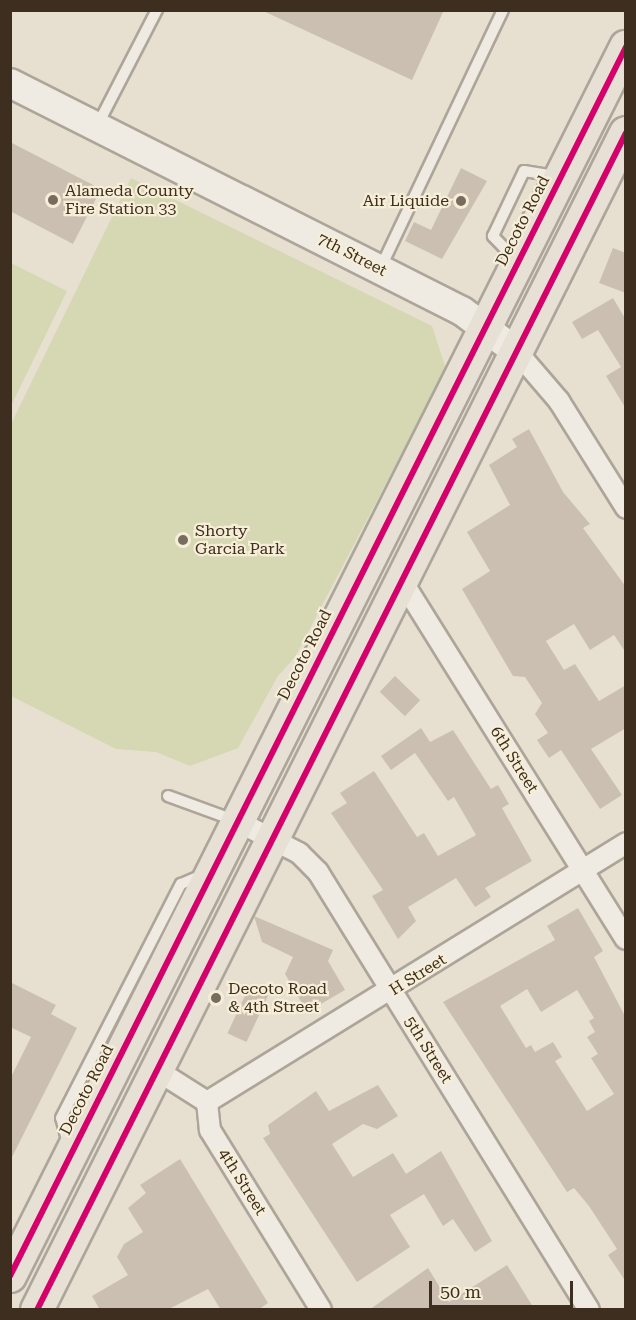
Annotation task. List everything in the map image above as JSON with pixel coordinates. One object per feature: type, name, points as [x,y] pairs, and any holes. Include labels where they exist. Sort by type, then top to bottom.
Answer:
[{"type":"main road","name":"Decoto Road","points":[[10,1276],[626,47]]},
{"type":"main road","points":[[45,1304],[156,1069],[626,132]]},
{"type":"street","name":"7th Street","points":[[10,83],[380,269],[486,326],[517,352],[559,401],[626,508]]},
{"type":"street","name":"6th Street","points":[[402,581],[626,939]]},
{"type":"street","name":"5th Street","points":[[237,821],[272,839],[318,872],[589,1310]]},
{"type":"street","name":"H Street","points":[[207,1102],[392,992],[626,843]]},
{"type":"street","points":[[156,1069],[207,1102]]},
{"type":"street","name":"4th Street","points":[[207,1102],[210,1130],[321,1310]]},
{"type":"lane","points":[[97,126],[158,10]]},
{"type":"lane","points":[[380,269],[503,10]]},
{"type":"lane","points":[[168,796],[237,821]]},
{"type":"green space","name":"Shorty Garcia Park","points":[[131,178],[432,326],[446,369],[295,657],[278,676],[238,748],[190,766],[156,752],[116,749],[11,696],[11,424]]},
{"type":"green space","points":[[11,263],[67,291],[11,406]]},
{"type":"building","points":[[261,10],[444,10],[412,80]]},
{"type":"building","name":"Alameda County Fire Station 33","points":[[10,142],[101,189],[73,244],[10,211]]},
{"type":"building","name":"Air Liquide","points":[[461,168],[487,181],[442,259],[405,241],[414,222],[431,230]]},
{"type":"building","points":[[613,248],[626,253],[626,293],[599,283]]},
{"type":"building","points":[[613,298],[626,320],[626,409],[606,376],[621,367],[598,330],[582,339],[572,322]]},
{"type":"building","points":[[529,429],[563,492],[590,524],[583,528],[626,587],[626,653],[614,635],[590,650],[574,624],[546,641],[564,670],[575,664],[599,701],[626,685],[626,728],[591,749],[622,795],[600,809],[561,750],[549,758],[537,740],[548,733],[535,714],[542,703],[525,677],[513,676],[462,589],[490,571],[467,532],[510,505],[489,465],[517,447],[512,439]]},
{"type":"building","points":[[395,676],[420,700],[405,716],[380,692]]},
{"type":"building","points":[[421,728],[430,742],[453,730],[491,789],[498,785],[509,804],[502,808],[532,861],[485,888],[491,897],[475,907],[456,878],[408,907],[416,921],[398,939],[372,896],[383,890],[331,813],[347,803],[340,793],[374,771],[417,837],[424,833],[438,856],[476,835],[454,797],[448,801],[415,753],[391,770],[381,756]]},
{"type":"building","points":[[578,908],[603,951],[594,957],[626,1018],[626,1282],[608,1255],[617,1249],[589,1206],[574,1188],[567,1192],[443,1002],[555,940],[547,926]],"holes":[[[527,989],[541,1012],[577,990],[594,1018],[589,1021],[595,1032],[587,1037],[598,1054],[591,1058],[614,1094],[587,1111],[555,1061],[562,1057],[553,1042],[535,1052],[531,1045],[526,1048],[500,1006]]]},
{"type":"building","points":[[254,916],[333,950],[328,961],[345,990],[307,1012],[285,974],[293,957],[262,942]]},
{"type":"building","points":[[10,982],[56,1005],[51,1014],[77,1028],[10,1161],[10,1079],[31,1037],[10,1027]]},
{"type":"building","points":[[249,987],[268,996],[246,1042],[227,1033]]},
{"type":"building","points":[[378,1085],[398,1116],[377,1129],[363,1124],[332,1144],[353,1177],[393,1153],[406,1174],[441,1151],[492,1241],[475,1252],[453,1219],[443,1226],[424,1194],[390,1215],[410,1247],[357,1282],[263,1138],[270,1134],[268,1125],[316,1091],[329,1111]]},
{"type":"building","points":[[180,1159],[268,1303],[258,1310],[221,1310],[208,1289],[167,1310],[100,1310],[92,1296],[128,1275],[117,1257],[124,1244],[143,1232],[128,1208],[146,1193],[140,1185]]},
{"type":"building","points":[[507,1265],[535,1310],[369,1310],[428,1268],[449,1302]]},
{"type":"cycle path","points":[[10,1276],[626,47]]},
{"type":"cycle path","points":[[37,1310],[626,133]]},
{"type":"place","name":"Alameda County Fire Station 33","points":[[53,200]]},
{"type":"place","name":"Air Liquide","points":[[461,201]]},
{"type":"place","name":"Shorty Garcia Park","points":[[183,540]]},
{"type":"place","name":"Decoto Road & 4th Street","points":[[216,998]]}]
